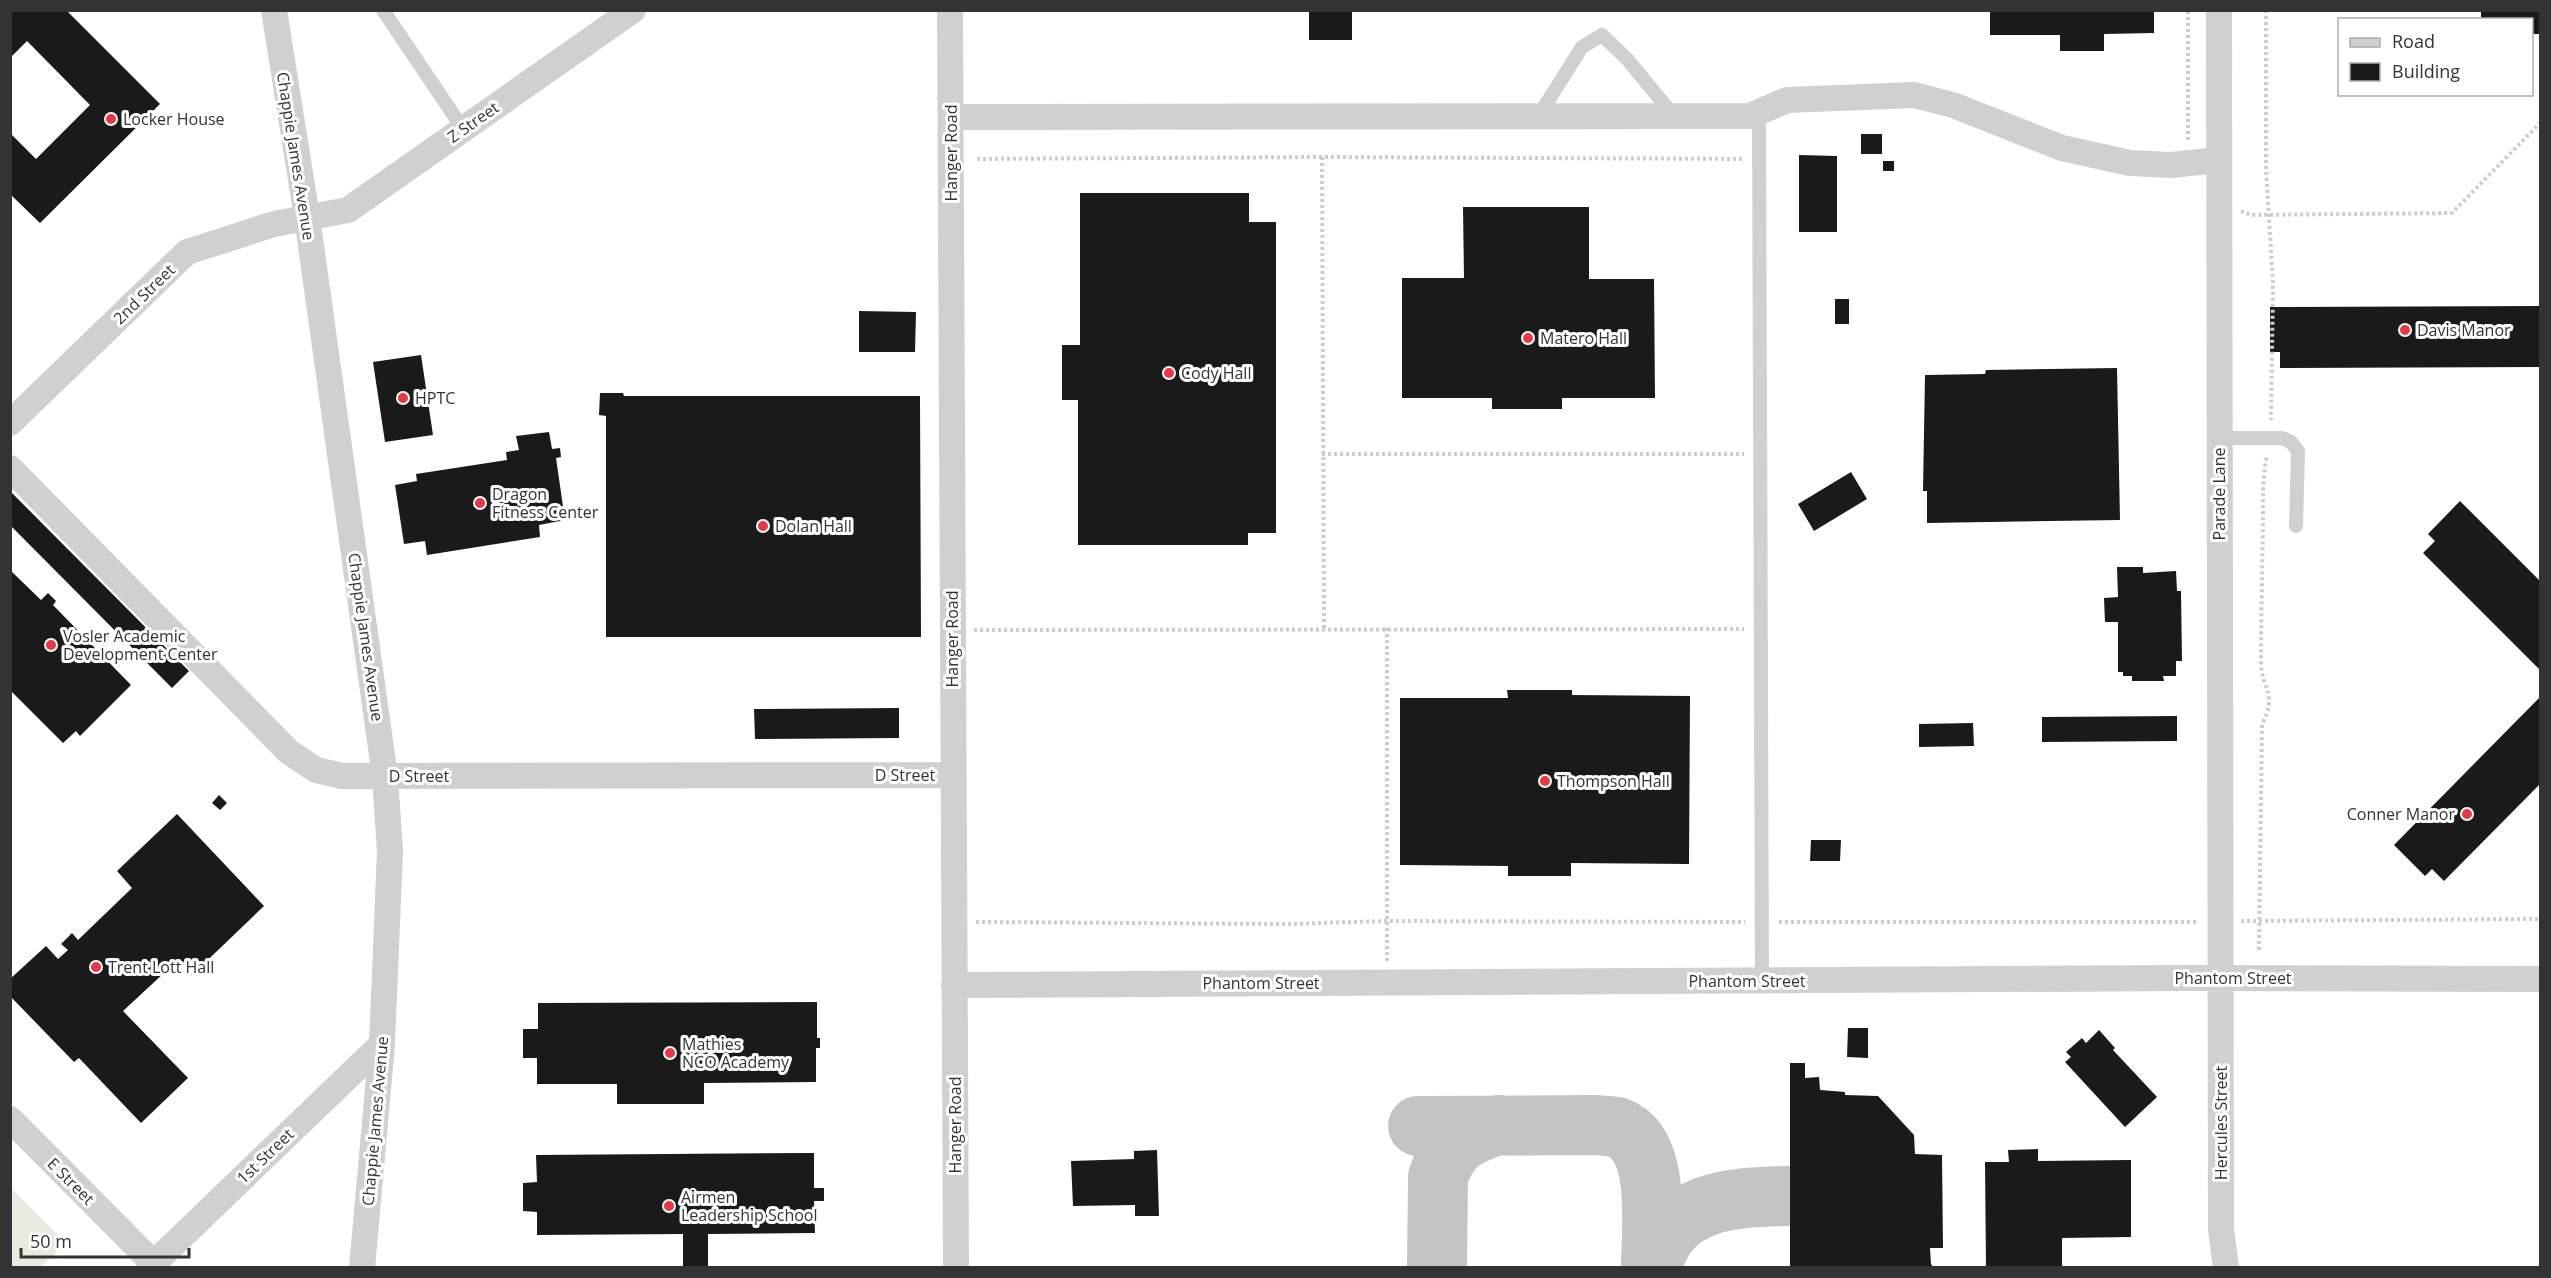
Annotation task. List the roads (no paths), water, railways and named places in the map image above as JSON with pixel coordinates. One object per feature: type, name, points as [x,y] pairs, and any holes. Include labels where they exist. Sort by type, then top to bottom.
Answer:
[{"type":"street","name":"Chappie James Avenue","points":[[274,10],[307,217],[385,777],[390,851],[381,1044],[362,1268]]},
{"type":"street","name":"Z Street","points":[[307,217],[348,210],[633,10]]},
{"type":"street","name":"Hanger Road","points":[[950,10],[956,1268]]},
{"type":"street","name":"Parade Lane","points":[[2220,10],[2218,203],[2221,978]]},
{"type":"street","points":[[951,117],[1750,116],[1786,100],[1914,95],[1953,105],[2062,148],[2130,163],[2188,163],[2218,160]]},
{"type":"street","name":"2nd Street","points":[[10,423],[187,252],[274,224],[307,217]]},
{"type":"street","name":"D Street","points":[[10,468],[289,753],[316,770],[342,776],[385,777],[953,775]]},
{"type":"street","name":"Phantom Street","points":[[954,985],[2221,978],[2541,979]]},
{"type":"street","name":"Hercules Street","points":[[2221,978],[2221,1229],[2226,1268]]},
{"type":"street","name":"1st Street","points":[[153,1266],[381,1044]]},
{"type":"street","name":"E Street","points":[[10,1119],[153,1266]]},
{"type":"lane","points":[[383,10],[463,129]]},
{"type":"lane","points":[[1538,117],[1582,47],[1602,35],[1627,59],[1674,116]]},
{"type":"lane","points":[[1759,112],[1762,981]]},
{"type":"lane","points":[[2219,438],[2282,438],[2291,442],[2298,451],[2296,526]]},
{"type":"place","name":"Locker House","points":[[111,119]]},
{"type":"place","name":"Davis Manor","points":[[2405,330]]},
{"type":"place","name":"Matero Hall","points":[[1528,338]]},
{"type":"place","name":"Cody Hall","points":[[1169,373]]},
{"type":"place","name":"HPTC","points":[[403,398]]},
{"type":"place","name":"Dragon Fitness Center","points":[[480,503]]},
{"type":"place","name":"Dolan Hall","points":[[763,526]]},
{"type":"place","name":"Vosler Academic Development Center","points":[[51,645]]},
{"type":"place","name":"Thompson Hall","points":[[1545,781]]},
{"type":"place","name":"Conner Manor","points":[[2467,814]]},
{"type":"place","name":"Trent Lott Hall","points":[[96,967]]},
{"type":"place","name":"Mathies NCO Academy","points":[[670,1053]]},
{"type":"place","name":"Airmen Leadership School","points":[[669,1206]]}]
